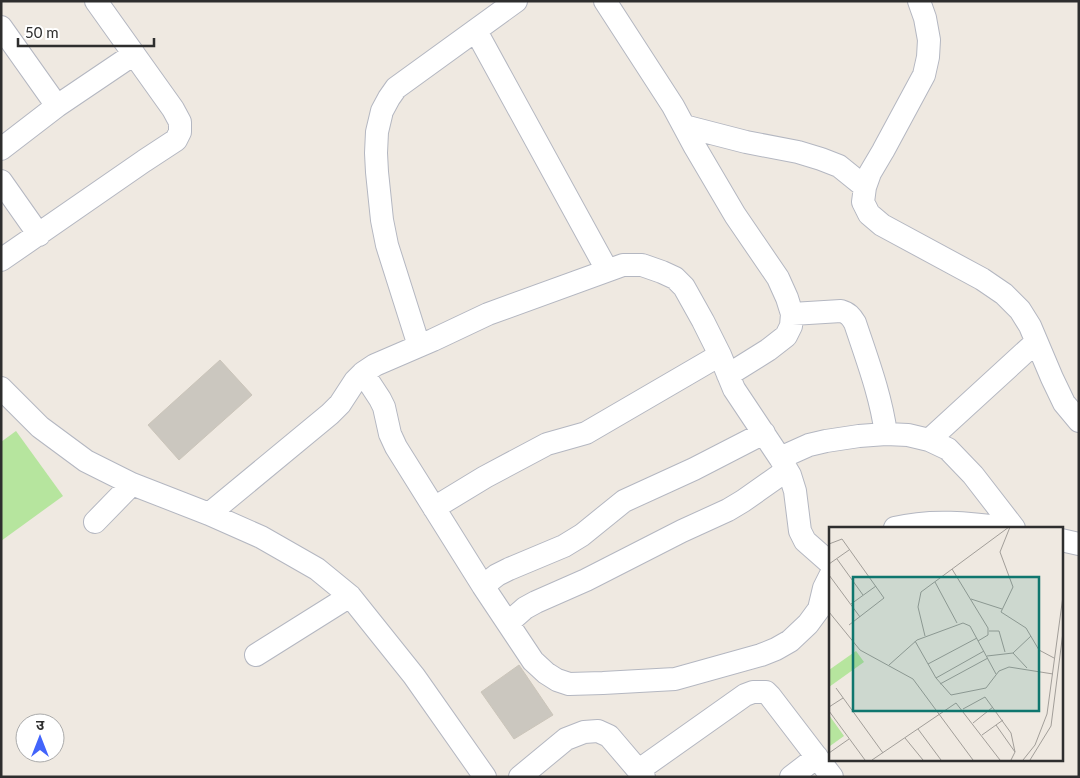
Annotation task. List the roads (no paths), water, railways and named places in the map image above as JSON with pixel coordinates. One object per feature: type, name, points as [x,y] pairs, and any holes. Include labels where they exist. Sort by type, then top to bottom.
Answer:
[{"type":"street","points":[[1,260],[176,140],[180,132],[180,122],[173,109],[96,1]]},
{"type":"street","points":[[420,346],[387,245],[382,220],[376,153],[377,132],[382,111],[396,88],[516,1]]},
{"type":"street","points":[[434,508],[485,477],[547,444],[586,433],[724,365],[768,350],[786,336],[791,326],[792,314],[778,278],[735,215],[684,126],[605,1]]},
{"type":"street","points":[[918,1],[925,18],[929,40],[924,75],[870,173],[865,187],[863,202],[869,214],[882,226],[982,279],[1004,294],[1020,310],[1030,326],[1064,403],[1079,421]]},
{"type":"street","points":[[1,27],[57,106]]},
{"type":"street","points":[[476,31],[607,270]]},
{"type":"street","points":[[1,149],[57,106],[134,54]]},
{"type":"street","points":[[684,126],[821,159],[839,166],[865,187]]},
{"type":"street","points":[[1,181],[39,235]]},
{"type":"street","points":[[209,514],[330,414],[340,404],[355,381],[375,365],[488,314],[607,270],[623,265],[642,265],[675,278],[684,287],[703,321],[743,404],[784,464],[795,491],[800,532],[805,541],[829,562]]},
{"type":"street","points":[[792,314],[841,311],[848,313],[856,322],[884,416],[886,434]]},
{"type":"street","points":[[930,440],[1036,342]]},
{"type":"street","points":[[364,373],[384,407],[390,434],[396,447],[482,586],[533,661],[557,680],[569,684],[675,679],[761,655],[790,641],[808,624],[819,609],[824,588],[829,578]]},
{"type":"street","points":[[1,388],[40,428],[86,461],[132,484],[209,514],[261,537],[317,570],[350,596],[414,676],[485,777]]},
{"type":"street","points":[[482,586],[509,570],[564,546],[590,529],[624,501],[694,469],[764,433]]},
{"type":"street","points":[[508,623],[525,608],[536,602],[586,580],[682,530],[728,510],[743,501],[784,464],[809,445],[826,441],[886,434],[908,435],[930,440],[948,449],[973,475],[1013,527]]},
{"type":"street","points":[[95,522],[132,484]]},
{"type":"street","points":[[899,527],[936,523],[998,527]]},
{"type":"street","points":[[1062,540],[1079,544]]},
{"type":"street","points":[[256,655],[350,596]]},
{"type":"street","points":[[520,777],[566,739],[584,732],[598,731],[609,736],[641,774],[730,704],[744,695],[753,692],[766,692],[770,696],[832,777]]},
{"type":"street","points":[[791,777],[817,757]]}]
